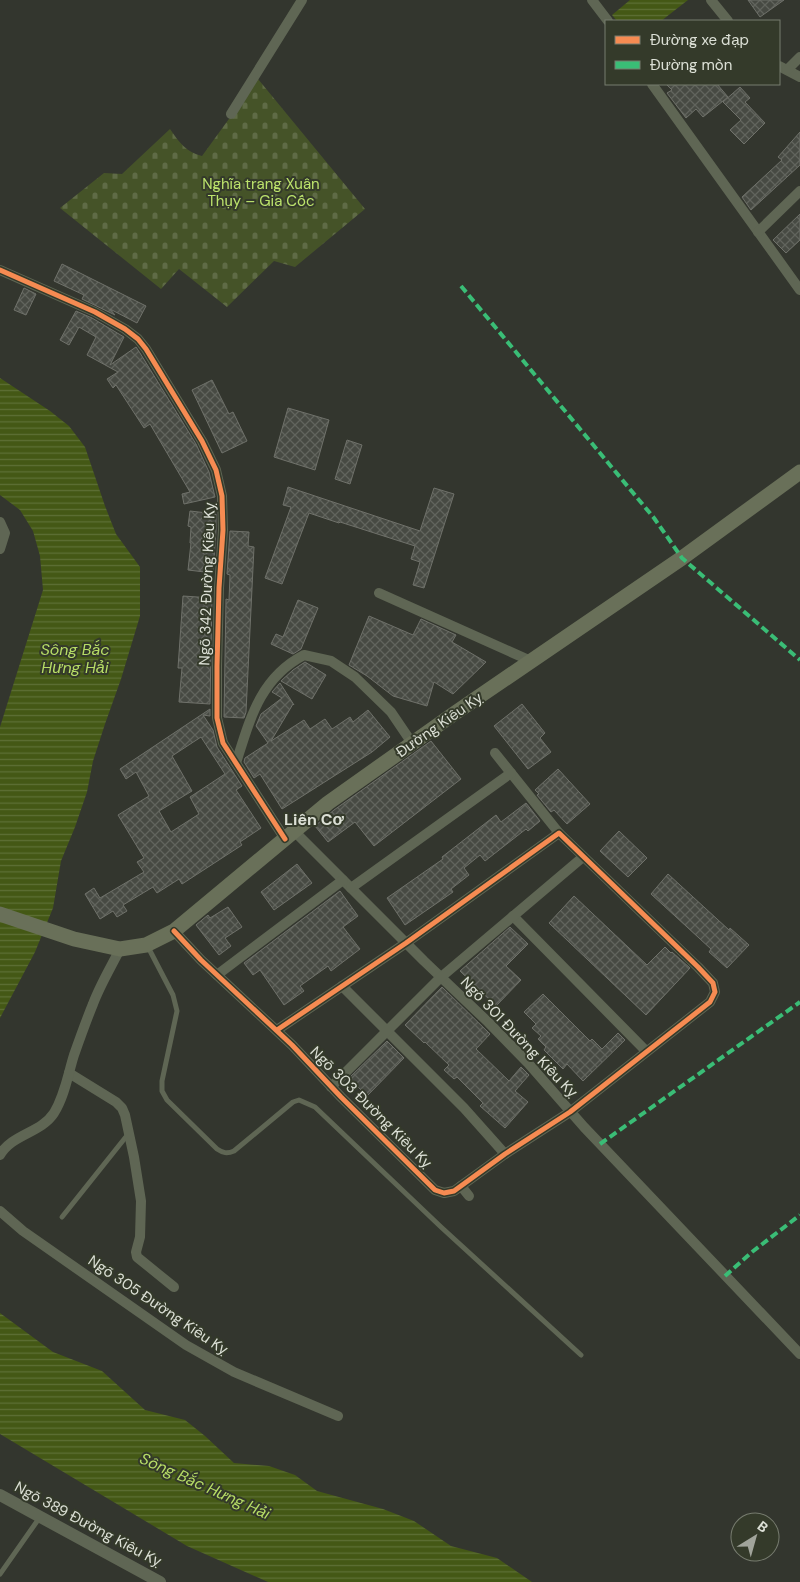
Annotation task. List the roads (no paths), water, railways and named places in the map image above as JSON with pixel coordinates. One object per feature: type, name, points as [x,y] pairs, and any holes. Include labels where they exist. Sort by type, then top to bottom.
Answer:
[{"type":"main road","name":"Đường Kiêu Kỵ","points":[[0,914],[74,939],[120,949],[146,945],[174,931],[328,803],[412,743],[682,558],[800,472]]},
{"type":"street","points":[[231,114],[302,0]]},
{"type":"street","points":[[592,0],[607,20]]},
{"type":"street","points":[[711,0],[727,20]]},
{"type":"street","points":[[800,57],[783,68],[800,77]]},
{"type":"street","points":[[653,85],[800,290]]},
{"type":"street","points":[[758,232],[800,191]]},
{"type":"street","name":"Ngõ 342 Đường Kiêu Kỵ","points":[[0,270],[95,312],[125,328],[146,349],[202,441],[216,470],[222,496],[223,530],[219,588],[217,718],[223,743],[290,835]]},
{"type":"street","points":[[0,522],[5,533],[0,549]]},
{"type":"street","points":[[379,593],[531,661]]},
{"type":"street","points":[[236,763],[250,717],[258,701],[290,662],[304,655],[331,661],[362,682],[391,712],[412,743]]},
{"type":"street","points":[[331,1087],[440,978],[583,857],[559,833],[495,753]]},
{"type":"street","points":[[351,888],[511,774]]},
{"type":"street","points":[[277,1030],[406,943],[559,833]]},
{"type":"street","name":"Ngõ 301 Đường Kiêu Kỵ","points":[[290,835],[343,880],[440,978],[488,1022],[528,1063],[570,1112],[800,1354]]},
{"type":"street","name":"Ngõ 303 Đường Kiêu Kỵ","points":[[174,931],[217,975],[277,1030],[331,1087],[436,1190],[449,1192],[461,1186],[505,1154],[570,1112],[710,1002],[715,992],[713,984],[698,967],[583,857]]},
{"type":"street","points":[[217,975],[343,880]]},
{"type":"street","points":[[513,916],[646,1051]]},
{"type":"street","points":[[0,1155],[4,1148],[15,1139],[46,1122],[54,1112],[63,1092],[92,1004],[120,949]]},
{"type":"street","points":[[342,986],[464,1108],[505,1154]]},
{"type":"street","points":[[69,1073],[116,1102],[122,1108],[129,1133],[141,1201],[140,1237],[136,1252],[138,1257],[174,1286]]},
{"type":"street","points":[[461,1186],[469,1196]]},
{"type":"street","name":"Ngõ 305 Đường Kiêu Kỵ","points":[[0,1211],[23,1231],[186,1345],[234,1372],[338,1416]]},
{"type":"street","name":"Ngõ 389 Đường Kiêu Kỵ","points":[[0,1495],[160,1582]]},
{"type":"lane","points":[[146,945],[173,995],[178,1011],[162,1081],[162,1091],[167,1100],[217,1149],[222,1153],[228,1154],[234,1151],[293,1102],[300,1100],[314,1107],[581,1355]]},
{"type":"lane","points":[[62,1217],[129,1133]]},
{"type":"lane","points":[[0,1574],[40,1517]]},
{"type":"water","points":[[630,0],[688,0],[662,20],[616,20],[612,15]]},
{"type":"water","name":"Sông Bắc Hưng Hải","points":[[0,378],[69,426],[85,447],[116,534],[140,567],[140,616],[93,761],[87,792],[61,861],[53,908],[35,952],[0,1018],[0,727],[43,590],[40,556],[33,531],[20,510],[0,495]]},
{"type":"water","name":"Sông Bắc Hưng Hải","points":[[0,1313],[53,1352],[102,1371],[145,1410],[185,1420],[234,1463],[269,1466],[295,1475],[317,1491],[383,1509],[414,1521],[451,1546],[497,1558],[532,1582],[268,1582],[187,1546],[0,1434]]},
{"type":"district","name":"Liên Cơ","points":[[314,819]]},
{"type":"park label","name":"Nghĩa trang Xuân Thụy – Gia Cốc","points":[[261,192]]}]
